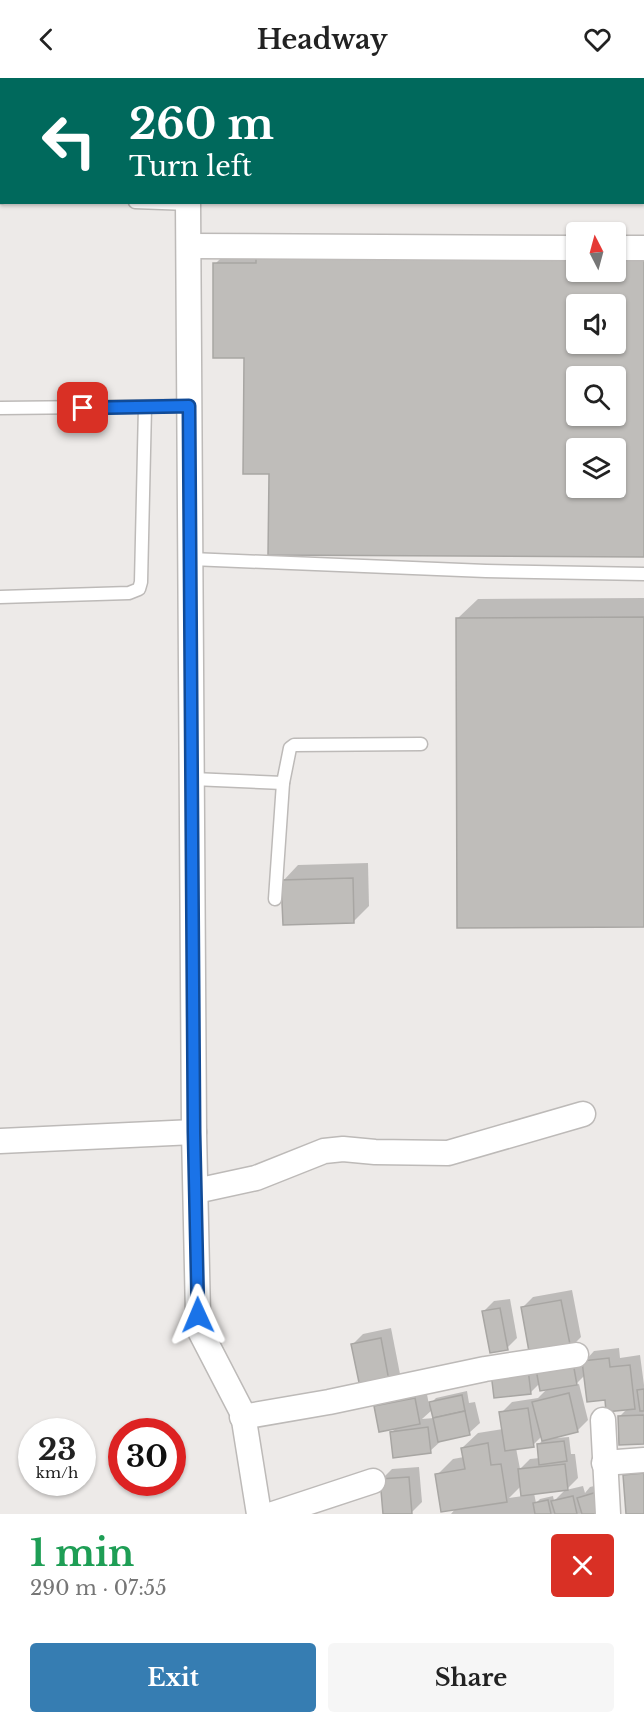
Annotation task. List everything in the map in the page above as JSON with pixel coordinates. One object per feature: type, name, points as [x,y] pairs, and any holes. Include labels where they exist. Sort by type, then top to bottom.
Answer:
[{"type":"street","points":[[189,204],[194,1132],[198,1315],[200,1331],[240,1406],[259,1514]]},
{"type":"street","points":[[189,246],[566,248]]},
{"type":"street","points":[[626,248],[644,248]]},
{"type":"street","points":[[196,1191],[256,1178],[324,1151],[343,1149],[448,1153],[583,1114]]},
{"type":"street","points":[[0,1141],[194,1132]]},
{"type":"street","points":[[242,1417],[329,1402],[485,1369],[576,1355]]},
{"type":"street","points":[[603,1420],[608,1514]]},
{"type":"street","points":[[604,1462],[644,1460]]},
{"type":"street","points":[[273,1514],[374,1481]]},
{"type":"lane","points":[[0,408],[189,406]]},
{"type":"lane","points":[[0,597],[129,592],[139,589],[145,407]]},
{"type":"lane","points":[[191,559],[486,571],[644,574]]},
{"type":"lane","points":[[275,899],[287,754],[294,745],[421,744]]},
{"type":"lane","points":[[193,779],[284,783]]},
{"type":"building","points":[[256,257],[566,258],[566,282],[626,282],[626,259],[644,259],[644,557],[268,555],[269,474],[243,474],[244,358],[213,358],[213,263],[256,263]]},
{"type":"building","points":[[644,617],[644,927],[457,928],[456,618]]},
{"type":"building","points":[[353,878],[354,923],[283,925],[281,880]]},
{"type":"building","points":[[561,1300],[571,1349],[530,1357],[521,1307]]},
{"type":"building","points":[[500,1308],[508,1350],[490,1353],[482,1311]]},
{"type":"building","points":[[381,1338],[390,1386],[361,1392],[351,1344]]},
{"type":"building","points":[[572,1357],[577,1385],[540,1391],[535,1364]]},
{"type":"building","points":[[609,1358],[610,1367],[630,1365],[635,1409],[606,1412],[605,1400],[587,1402],[582,1361]]},
{"type":"building","points":[[528,1369],[531,1394],[494,1398],[491,1373]]},
{"type":"building","points":[[644,1389],[644,1411],[640,1411],[637,1390]]},
{"type":"building","points":[[569,1393],[578,1432],[542,1441],[532,1402]]},
{"type":"building","points":[[462,1395],[465,1411],[433,1418],[429,1402]]},
{"type":"building","points":[[415,1398],[420,1424],[379,1432],[374,1406]]},
{"type":"building","points":[[528,1408],[534,1447],[505,1451],[499,1412]]},
{"type":"building","points":[[465,1411],[470,1435],[438,1442],[433,1418]]},
{"type":"building","points":[[644,1415],[644,1444],[619,1445],[618,1416]]},
{"type":"building","points":[[428,1427],[431,1453],[393,1458],[390,1432]]},
{"type":"building","points":[[564,1441],[567,1461],[539,1465],[537,1444]]},
{"type":"building","points":[[488,1443],[491,1465],[501,1464],[507,1502],[441,1512],[435,1474],[465,1469],[461,1448]]},
{"type":"building","points":[[565,1464],[568,1490],[521,1496],[518,1469]]},
{"type":"building","points":[[644,1473],[644,1514],[626,1514],[623,1475]]},
{"type":"building","points":[[409,1477],[412,1514],[383,1514],[380,1479]]},
{"type":"building","points":[[597,1492],[603,1514],[582,1514],[577,1498]]},
{"type":"building","points":[[573,1496],[577,1514],[555,1514],[551,1501]]},
{"type":"building","points":[[548,1500],[551,1514],[535,1514],[533,1503]]},
{"type":"route","points":[[83,408],[189,406],[194,1132],[198,1315]]}]
